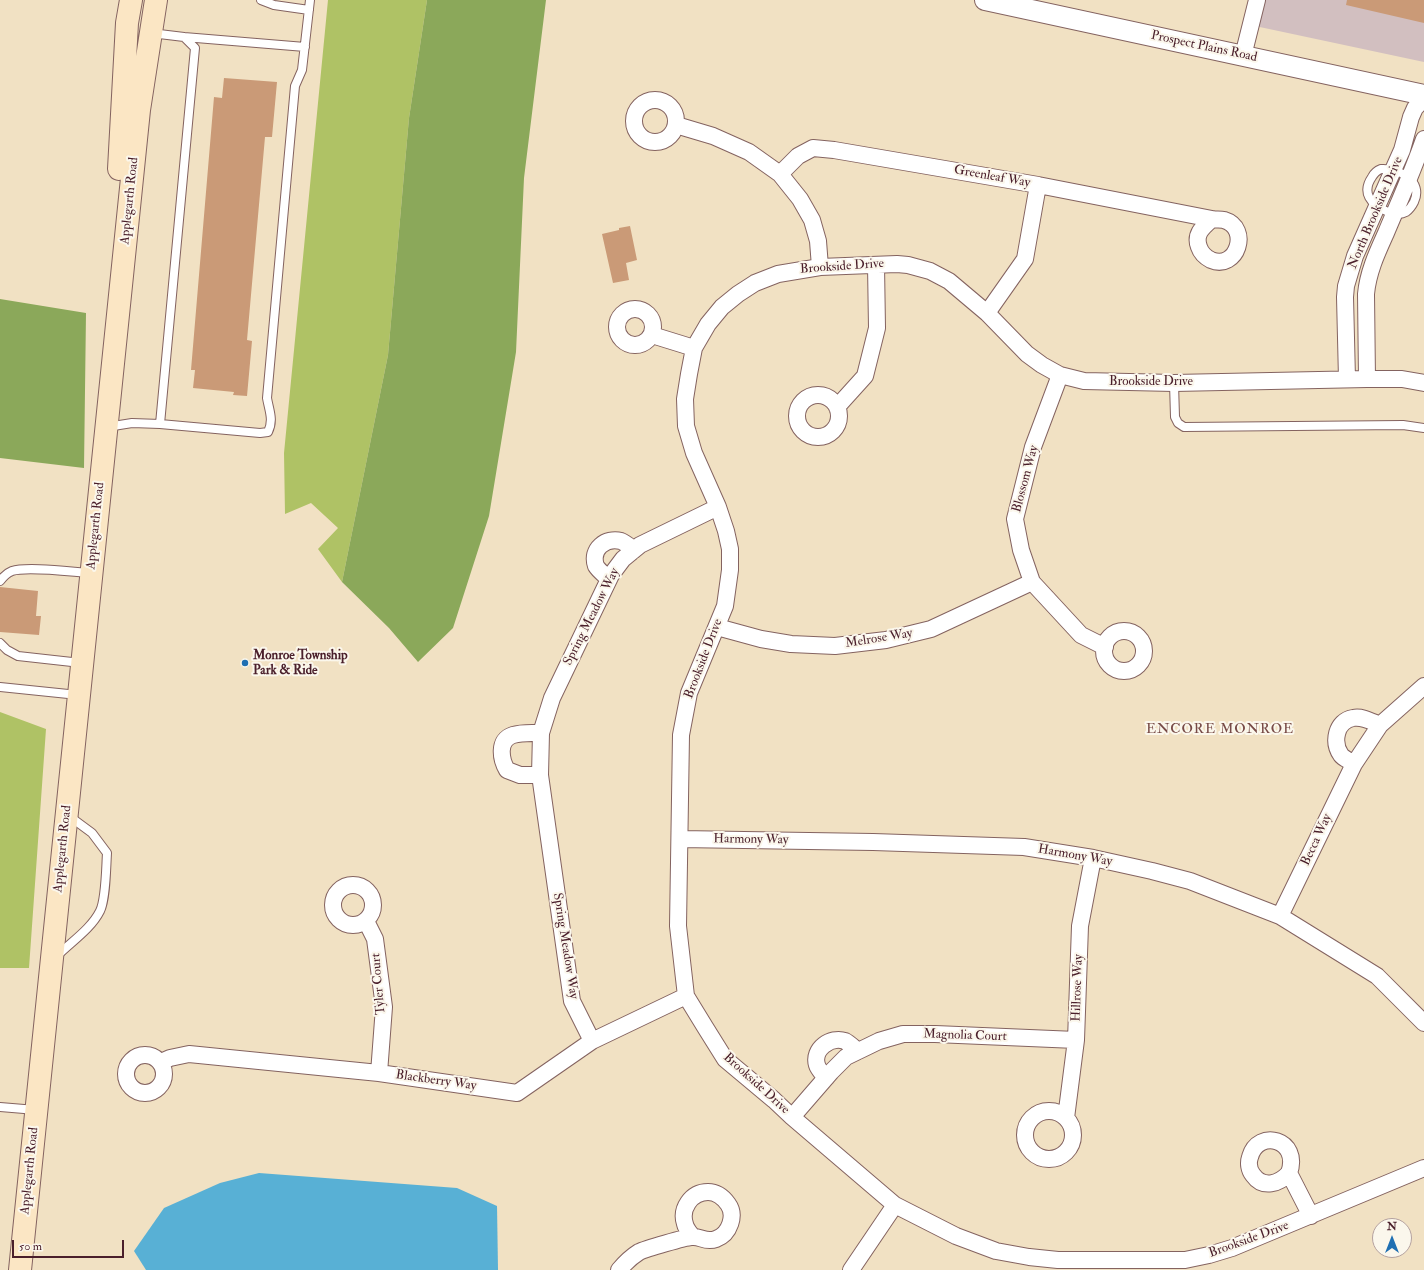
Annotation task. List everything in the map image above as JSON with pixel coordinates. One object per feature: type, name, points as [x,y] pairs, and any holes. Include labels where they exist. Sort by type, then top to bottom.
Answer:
[{"type":"main road","name":"Applegarth Road","points":[[107,428],[127,23],[131,0]]},
{"type":"main road","name":"Applegarth Road","points":[[20,1270],[138,118],[156,0]]},
{"type":"street","name":"Prospect Plains Road","points":[[985,0],[1424,95]]},
{"type":"street","points":[[1244,56],[1257,0]]},
{"type":"street","name":"North Brookside Drive","points":[[1347,379],[1346,286],[1355,256],[1402,150],[1411,117],[1415,108],[1424,99]]},
{"type":"street","points":[[676,125],[713,136],[749,152],[780,174],[800,199],[812,220],[818,241],[820,267]]},
{"type":"street","name":"North Brookside Drive","points":[[1367,379],[1367,282],[1372,265],[1410,177],[1424,139]]},
{"type":"street","name":"Greenleaf Way","points":[[780,174],[798,156],[813,148],[834,150],[1038,184],[1212,219]]},
{"type":"street","points":[[987,313],[1025,259],[1038,184]]},
{"type":"street","name":"Brookside Drive","points":[[1424,383],[1402,379],[1174,383],[1084,381],[1060,374],[1042,365],[1027,354],[987,313],[949,281],[930,271],[903,264],[820,267],[778,274],[755,283],[738,294],[722,307],[708,324],[694,348],[685,399],[686,426],[694,453],[718,507],[726,531],[730,549],[730,570],[724,606],[717,627],[689,693],[683,720],[681,735],[678,926],[686,996],[725,1059],[895,1205],[956,1236],[996,1251],[1029,1258],[1058,1260],[1185,1260],[1232,1248],[1424,1168]]},
{"type":"street","points":[[837,407],[865,376],[877,328],[876,265]]},
{"type":"street","points":[[652,335],[694,348]]},
{"type":"street","name":"Blossom Way","points":[[1060,374],[1033,447],[1015,519],[1021,550],[1032,582],[1081,635],[1104,647]]},
{"type":"street","name":"Spring Meadow Way","points":[[592,1041],[572,1000],[540,776],[541,733],[552,698],[609,579],[623,559],[640,545],[718,507]]},
{"type":"street","points":[[609,579],[596,566],[595,557],[598,549],[604,542],[613,540],[622,541],[634,550]]},
{"type":"street","name":"Melrose Way","points":[[717,627],[761,639],[791,644],[835,646],[886,640],[931,630],[1032,582]]},
{"type":"street","name":"Becca Way","points":[[1280,916],[1354,764],[1380,725],[1424,686]]},
{"type":"street","points":[[1354,764],[1342,756],[1336,743],[1336,734],[1343,723],[1353,718],[1362,718],[1380,725]]},
{"type":"street","points":[[540,776],[520,775],[507,770],[502,762],[501,751],[503,743],[510,735],[522,733],[541,733]]},
{"type":"street","name":"Harmony Way","points":[[680,839],[873,842],[1024,847],[1093,858],[1152,871],[1190,881],[1280,916],[1376,976],[1424,1023]]},
{"type":"street","name":"Hillrose Way","points":[[1066,1118],[1076,1040],[1080,926],[1093,858]]},
{"type":"street","name":"Tyler Court","points":[[366,921],[375,939],[384,1006],[379,1073]]},
{"type":"street","name":"Blackberry Way","points":[[161,1062],[170,1058],[189,1054],[379,1073],[517,1093],[592,1041],[686,996]]},
{"type":"street","name":"Magnolia Court","points":[[792,1117],[846,1057],[879,1041],[903,1034],[1076,1040]]},
{"type":"street","points":[[826,1078],[817,1065],[817,1056],[821,1047],[828,1041],[836,1040],[846,1042],[858,1051]]},
{"type":"street","points":[[1289,1173],[1311,1216]]},
{"type":"street","points":[[851,1270],[895,1205]]},
{"type":"street","points":[[619,1270],[629,1259],[640,1251],[693,1237]]},
{"type":"lane","points":[[261,0],[274,5],[309,10]]},
{"type":"lane","points":[[107,428],[132,423],[260,433],[268,432],[271,426],[272,418],[267,398],[295,86],[302,70],[310,0]]},
{"type":"lane","points":[[150,33],[305,46]]},
{"type":"lane","points":[[160,424],[195,48],[184,37]]},
{"type":"lane","points":[[1393,170],[1410,177]]},
{"type":"lane","points":[[1377,207],[1394,214]]},
{"type":"lane","points":[[1174,383],[1175,417],[1178,423],[1184,426],[1403,425],[1424,428]]},
{"type":"lane","points":[[0,581],[11,571],[24,569],[92,574]]},
{"type":"lane","points":[[0,643],[7,650],[18,656],[82,663]]},
{"type":"lane","points":[[0,687],[79,695]]},
{"type":"lane","points":[[52,960],[88,926],[100,911],[105,889],[107,853],[92,833],[67,814]]},
{"type":"lane","points":[[0,1107],[36,1110]]},
{"type":"shaded area","points":[[1255,0],[1424,0],[1424,62],[1255,26]]},
{"type":"green space","points":[[328,0],[427,0],[409,118],[388,355],[342,582],[318,549],[338,528],[311,503],[285,514],[284,453]]},
{"type":"green space","points":[[427,0],[546,0],[524,178],[516,352],[489,516],[453,628],[418,662],[389,628],[342,582],[388,355],[409,118]]},
{"type":"green space","points":[[0,299],[86,313],[84,468],[0,458]]},
{"type":"green space","points":[[0,712],[46,729],[29,968],[0,968]]},
{"type":"water","points":[[259,1173],[457,1188],[497,1206],[498,1270],[146,1270],[134,1251],[164,1208],[220,1183]]},
{"type":"building","points":[[1347,0],[1424,0],[1424,23],[1346,5]]},
{"type":"building","points":[[224,78],[277,82],[272,137],[265,137],[247,340],[252,341],[247,396],[233,395],[234,392],[193,388],[195,370],[191,370],[214,97],[222,98]]},
{"type":"building","points":[[630,226],[637,260],[626,263],[629,280],[613,283],[602,234]]},
{"type":"building","points":[[0,587],[38,591],[36,616],[41,616],[39,635],[0,632]]},
{"type":"place","name":"Monroe Township Park & Ride","points":[[245,663]]},
{"type":"district","name":"ENCORE MONROE","points":[[1220,730]]}]
